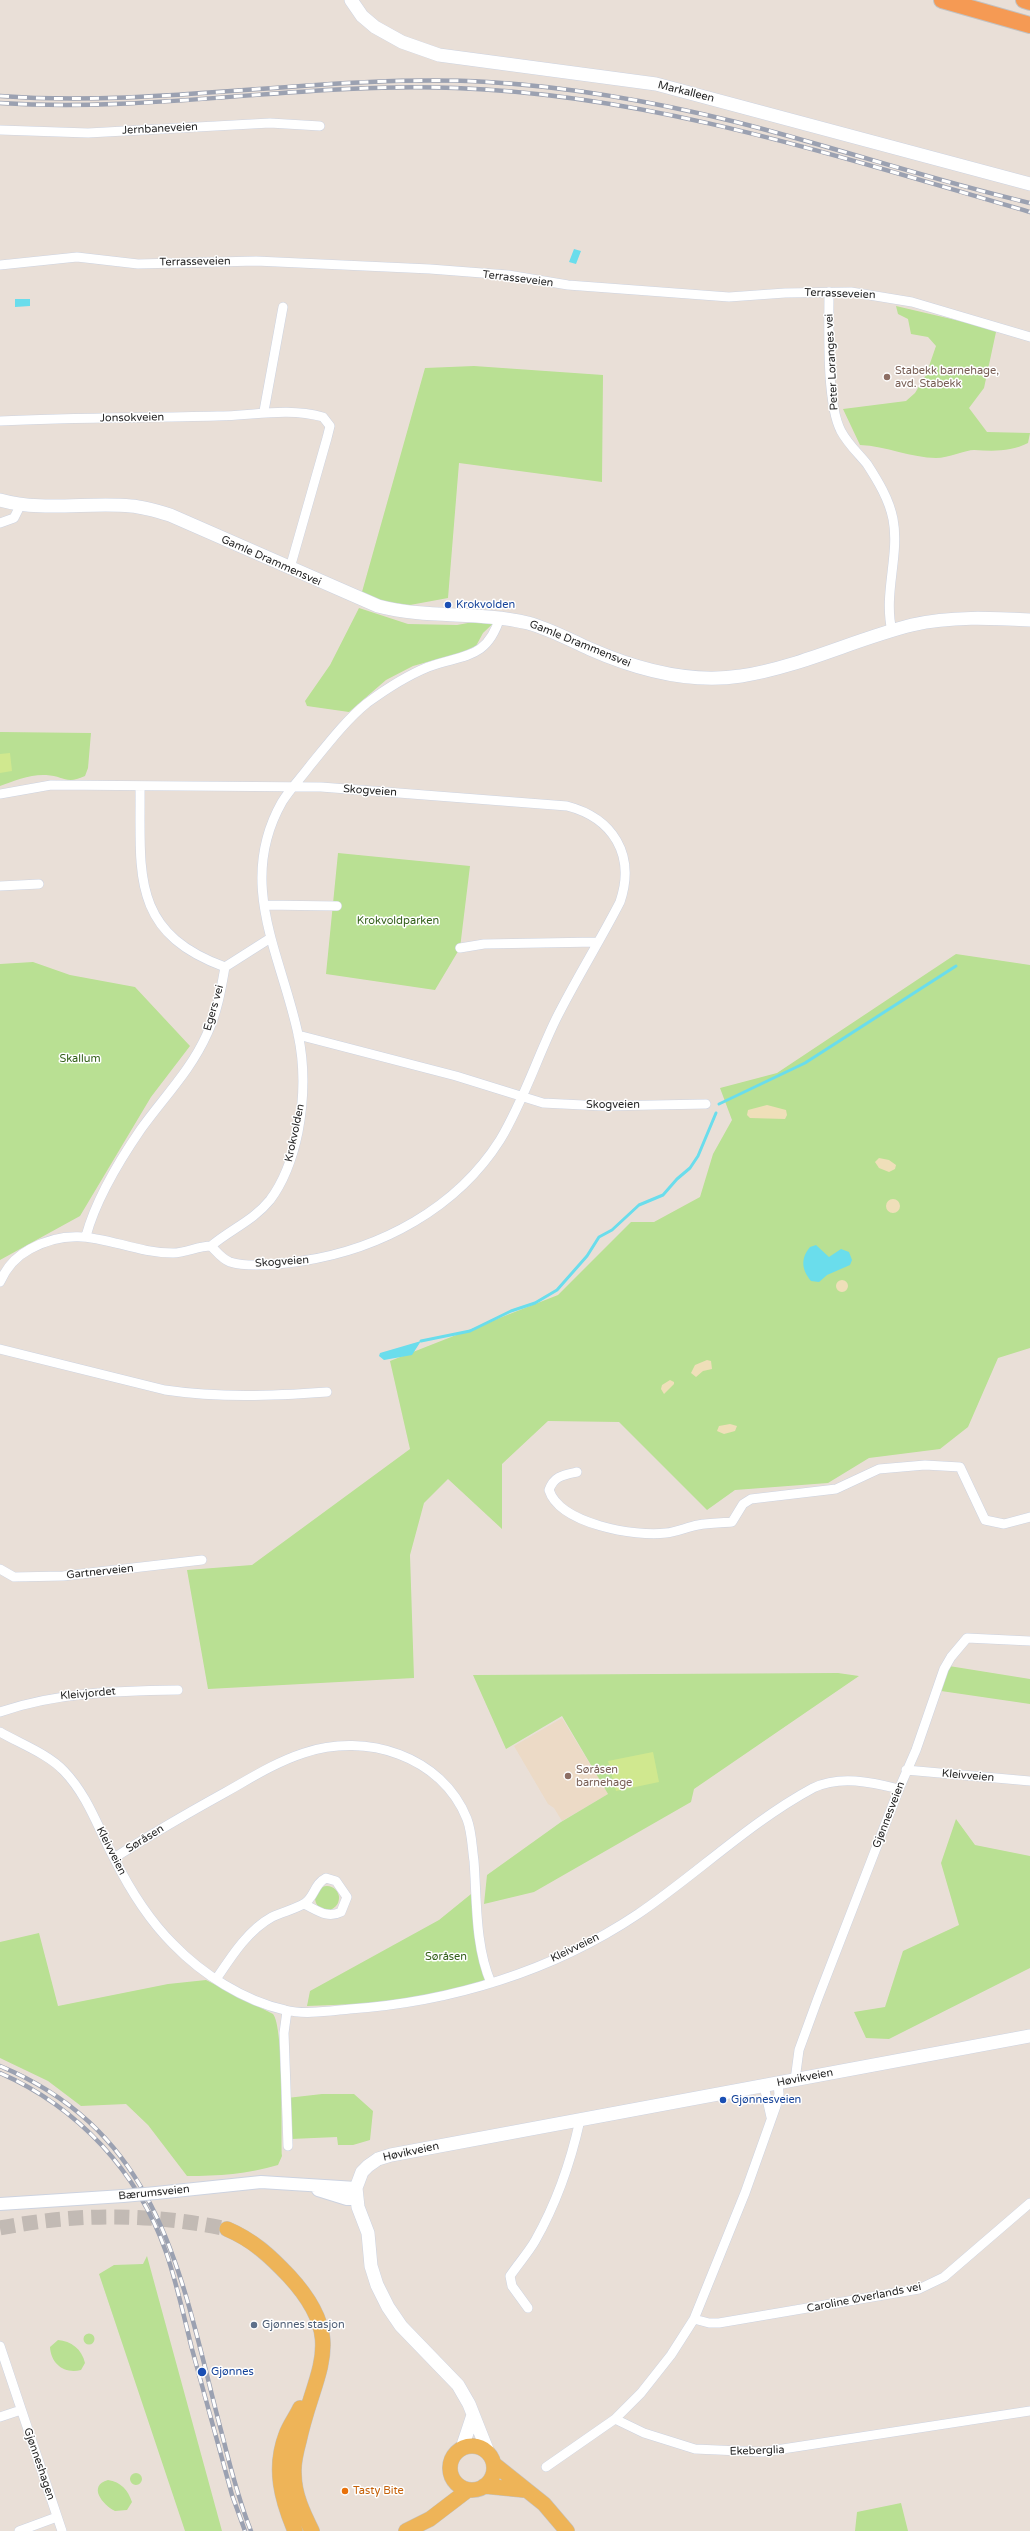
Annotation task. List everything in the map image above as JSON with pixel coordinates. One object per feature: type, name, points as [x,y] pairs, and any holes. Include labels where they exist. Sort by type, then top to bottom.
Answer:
[{"type":"highway","points":[[942,0],[1030,25]]},
{"type":"highway","points":[[1024,0],[1030,2]]},
{"type":"main road","name":"Markalleen","points":[[351,0],[362,16],[375,28],[402,42],[439,55],[656,84],[1030,184]]},
{"type":"main road","name":"Gamle Drammensvei","points":[[0,500],[20,504],[132,506],[151,509],[170,515],[360,599],[393,610],[426,615],[500,617],[548,630],[637,667],[669,675],[704,678],[741,676],[773,669],[892,631],[943,620],[1030,620]]},
{"type":"main road","name":"Høvikveien","points":[[356,2193],[362,2172],[378,2159],[390,2155],[1030,2036]]},
{"type":"main road","points":[[356,2193],[368,2233],[371,2266],[388,2307],[400,2326],[458,2384],[473,2415],[491,2458],[493,2476],[484,2486]]},
{"type":"main road","points":[[227,2229],[261,2248],[298,2286],[312,2305],[320,2327],[323,2354],[322,2367],[300,2433],[294,2473],[299,2502],[312,2531]]},
{"type":"main road","points":[[295,2531],[280,2488],[280,2456],[287,2433],[315,2385]]},
{"type":"main road","points":[[468,2490],[459,2486],[452,2479],[449,2469],[451,2460],[462,2448],[473,2415]]},
{"type":"main road","points":[[462,2448],[473,2445],[491,2458],[524,2490],[550,2510],[567,2531]]},
{"type":"main road","points":[[442,2508],[452,2479]]},
{"type":"main road","points":[[406,2531],[430,2519],[442,2508],[468,2490],[484,2486],[524,2490]]},
{"type":"street","name":"Jernbaneveien","points":[[0,130],[88,133],[270,123],[320,126]]},
{"type":"street","name":"Terrasseveien","points":[[0,265],[77,257],[138,264],[263,261],[430,269],[508,276],[576,286],[710,296],[851,292],[900,299],[1030,337]]},
{"type":"street","name":"Peter Loranges vei","points":[[829,292],[829,349],[834,412],[846,439],[866,464],[884,492],[893,521],[888,611],[892,631]]},
{"type":"street","points":[[264,411],[283,307]]},
{"type":"street","name":"Jonsokveien","points":[[0,421],[222,416],[264,411],[313,414],[323,417],[330,426],[310,505],[290,568]]},
{"type":"street","points":[[0,523],[14,518],[20,504]]},
{"type":"street","name":"Krokvolden","points":[[212,1246],[223,1236],[253,1218],[271,1198],[287,1170],[295,1145],[303,1096],[298,1035],[289,997],[269,939],[261,882],[264,855],[276,814],[291,788],[343,727],[367,704],[412,674],[431,666],[462,659],[482,650],[490,640],[500,617]]},
{"type":"street","name":"Skogveien","points":[[0,794],[51,785],[291,788],[321,787],[544,803],[584,810],[596,817],[617,842],[624,856],[626,872],[625,886],[620,902],[556,1019],[500,1139],[467,1180],[435,1208],[391,1235],[358,1249],[314,1259],[279,1264],[230,1262],[212,1246]]},
{"type":"street","points":[[140,786],[141,876],[145,896],[152,913],[167,932],[184,947],[225,967],[269,939]]},
{"type":"street","points":[[0,886],[39,884]]},
{"type":"street","points":[[264,905],[336,906]]},
{"type":"street","points":[[460,948],[484,944],[598,942]]},
{"type":"street","name":"Egers vei","points":[[86,1236],[90,1220],[112,1176],[141,1129],[195,1058],[208,1034],[215,1012],[225,967]]},
{"type":"street","points":[[298,1035],[456,1076],[521,1096]]},
{"type":"street","name":"Skogveien","points":[[521,1096],[543,1103],[603,1106],[706,1104]]},
{"type":"street","points":[[0,1282],[18,1258],[39,1244],[53,1239],[86,1236],[174,1253],[198,1246],[212,1246]]},
{"type":"street","points":[[0,1349],[165,1390],[186,1393],[258,1396],[327,1392]]},
{"type":"street","points":[[577,1472],[561,1475],[551,1484],[548,1490],[556,1504],[604,1527],[647,1534],[666,1533],[697,1525],[732,1522],[743,1504],[751,1499],[836,1489],[879,1469],[925,1465],[960,1467],[985,1520],[1004,1524],[1030,1517]]},
{"type":"street","name":"Gartnerveien","points":[[0,1569],[14,1577],[63,1576],[202,1560]]},
{"type":"street","name":"Gjønnesveien","points":[[795,2080],[799,2050],[906,1770],[916,1750],[944,1669],[951,1657],[967,1638],[1030,1641]]},
{"type":"street","name":"Kleivjordet","points":[[0,1712],[58,1697],[135,1690],[178,1690]]},
{"type":"street","name":"Kleivveien","points":[[0,1732],[62,1769],[77,1786],[141,1907],[158,1928],[188,1959],[252,1999],[287,2011],[334,2010],[410,2003],[452,1995],[491,1983],[557,1958],[636,1915],[746,1833],[813,1788],[823,1783],[838,1781],[871,1782],[899,1789]]},
{"type":"street","name":"Søråsen","points":[[114,1858],[155,1832],[247,1780],[305,1753],[344,1747],[390,1751],[405,1756],[434,1773],[458,1801],[468,1820],[472,1847],[481,1946],[491,1983]]},
{"type":"street","name":"Kleivveien","points":[[906,1770],[1030,1781]]},
{"type":"street","points":[[217,1978],[233,1954],[257,1929],[270,1918],[304,1904],[319,1881],[326,1878],[336,1881],[347,1896],[341,1912],[334,1916],[327,1916],[304,1904]]},
{"type":"street","points":[[287,2011],[284,2033],[288,2146]]},
{"type":"street","points":[[546,2467],[615,2419],[641,2393],[671,2355],[694,2319],[745,2193],[779,2094],[778,2084]]},
{"type":"street","points":[[764,2086],[771,2117]]},
{"type":"street","points":[[528,2308],[512,2286],[510,2276],[534,2242],[551,2208],[575,2144],[580,2120]]},
{"type":"street","name":"Bærumsveien","points":[[0,2204],[123,2196],[261,2182],[308,2186],[347,2199],[356,2193]]},
{"type":"street","name":"Caroline Øverlands vei","points":[[694,2319],[710,2324],[719,2323],[924,2287],[944,2277],[1030,2203]]},
{"type":"street","name":"Gjønneshagen","points":[[0,2346],[62,2531]]},
{"type":"street","points":[[0,2417],[21,2410]]},
{"type":"street","name":"Ekeberglia","points":[[615,2419],[644,2433],[695,2449],[763,2452],[1030,2411]]},
{"type":"street","points":[[19,2531],[57,2517]]},
{"type":"shaded area","points":[[562,1718],[608,1794],[562,1821],[554,1808],[548,1804],[514,1746]]},
{"type":"green space","points":[[896,306],[994,329],[996,332],[984,388],[969,408],[987,432],[1030,433],[1028,443],[1015,448],[995,451],[971,450],[946,457],[936,458],[918,456],[879,447],[860,445],[843,409],[906,401],[915,393],[926,375],[936,346],[928,337],[911,334],[908,319],[898,314]]},
{"type":"green space","points":[[474,366],[603,375],[602,482],[459,463],[448,598],[410,605],[360,599],[425,368]]},
{"type":"green space","points":[[359,608],[408,624],[457,625],[500,617],[483,633],[476,646],[463,652],[413,666],[386,680],[349,712],[307,706],[305,701],[330,665]]},
{"type":"green space","points":[[0,732],[91,733],[88,768],[85,776],[79,779],[69,780],[40,775],[22,778],[0,786]]},
{"type":"green space","points":[[10,753],[12,771],[0,773],[0,754]]},
{"type":"green space","name":"Krokvoldparken","points":[[338,853],[470,866],[460,948],[435,990],[326,974]]},
{"type":"green space","points":[[956,954],[1030,965],[1030,1348],[998,1358],[968,1427],[940,1449],[869,1458],[828,1483],[735,1490],[707,1510],[619,1422],[548,1421],[502,1464],[502,1529],[448,1479],[424,1503],[410,1555],[414,1678],[208,1689],[187,1570],[252,1565],[410,1449],[390,1361],[558,1295],[631,1222],[654,1222],[700,1197],[713,1154],[732,1120],[720,1088],[777,1073]]},
{"type":"green space","name":"Skallum","points":[[33,962],[70,975],[135,987],[190,1046],[151,1097],[80,1216],[0,1260],[0,964]]},
{"type":"green space","points":[[949,1666],[1030,1679],[1030,1704],[941,1691]]},
{"type":"green space","points":[[838,1673],[859,1676],[694,1789],[691,1802],[534,1892],[484,1904],[487,1875],[561,1822],[608,1794],[562,1716],[506,1749],[473,1675]]},
{"type":"green space","points":[[653,1752],[659,1782],[616,1791],[608,1761]]},
{"type":"green space","points":[[956,1819],[975,1845],[1030,1856],[1030,1968],[889,2039],[866,2038],[854,2012],[885,2007],[903,1951],[959,1925],[941,1863]]},
{"type":"green space","points":[[327,1886],[336,1889],[339,1898],[336,1907],[327,1910],[318,1907],[315,1898],[318,1889]]},
{"type":"green space","name":"Søråsen","points":[[476,1890],[488,1983],[410,2002],[307,2006],[310,1991],[439,1920]]},
{"type":"green space","points":[[39,1933],[58,2006],[168,1984],[206,1980],[273,2014],[277,2023],[279,2038],[281,2081],[282,2156],[278,2165],[255,2171],[233,2174],[187,2176],[148,2125],[126,2104],[81,2106],[48,2081],[0,2058],[0,1942]]},
{"type":"green space","points":[[322,2094],[354,2094],[373,2111],[370,2140],[353,2145],[338,2145],[337,2137],[291,2139],[287,2098]]},
{"type":"green space","points":[[147,2256],[222,2531],[185,2531],[99,2274],[114,2265],[143,2264]]},
{"type":"green space","points":[[89,2333],[93,2335],[95,2339],[93,2343],[89,2345],[85,2343],[83,2339],[85,2335]]},
{"type":"green space","points":[[58,2340],[67,2342],[79,2350],[85,2363],[81,2370],[75,2371],[64,2369],[56,2363],[50,2347]]},
{"type":"green space","points":[[134,2473],[138,2473],[142,2479],[138,2485],[134,2485],[130,2481],[130,2477]]},
{"type":"green space","points":[[108,2480],[113,2481],[123,2487],[128,2494],[132,2502],[127,2510],[115,2511],[110,2508],[99,2496],[99,2487],[102,2483]]},
{"type":"green space","points":[[901,2503],[908,2531],[855,2531],[857,2512]]},
{"type":"sand","points":[[767,1105],[786,1110],[787,1115],[785,1119],[750,1118],[747,1115],[748,1110]]},
{"type":"sand","points":[[879,1158],[889,1160],[896,1165],[895,1169],[889,1172],[879,1168],[875,1162]]},
{"type":"sand","points":[[893,1199],[898,1201],[900,1206],[898,1211],[893,1213],[888,1211],[886,1206],[888,1201]]},
{"type":"sand","points":[[840,1280],[844,1280],[848,1286],[844,1292],[840,1292],[836,1288],[836,1284]]},
{"type":"sand","points":[[707,1360],[711,1361],[712,1369],[703,1371],[696,1377],[691,1373],[695,1365]]},
{"type":"sand","points":[[670,1380],[674,1382],[674,1384],[664,1394],[661,1389],[662,1385]]},
{"type":"sand","points":[[730,1424],[737,1426],[735,1431],[724,1434],[717,1431],[719,1426]]},
{"type":"water","points":[[574,249],[581,251],[576,264],[569,262]]},
{"type":"water","points":[[15,299],[30,299],[30,306],[15,307]]},
{"type":"water","points":[[816,1245],[829,1257],[841,1249],[849,1252],[852,1260],[850,1265],[827,1275],[819,1282],[811,1281],[804,1269],[803,1264],[807,1251],[810,1247]]},
{"type":"water","points":[[421,1341],[412,1355],[384,1360],[379,1356],[380,1353]]},
{"type":"waterway","points":[[719,1104],[805,1063],[956,966]]},
{"type":"waterway","points":[[421,1341],[470,1331],[511,1311],[535,1303],[557,1290],[587,1256],[599,1237],[612,1230],[639,1205],[663,1195],[677,1179],[690,1168],[698,1156],[716,1113]]},
{"type":"tunnel","points":[[0,2228],[57,2220],[114,2217],[170,2220],[227,2229]]},
{"type":"railway","points":[[0,96],[122,98],[365,82],[427,81],[519,84],[613,96],[736,122],[956,184],[1030,203]]},
{"type":"railway","points":[[0,103],[57,105],[115,104],[341,89],[399,87],[456,88],[530,93],[603,103],[675,116],[747,132],[1030,212]]},
{"type":"railway","points":[[0,2066],[56,2096],[99,2132],[133,2174],[158,2220],[178,2271],[194,2325],[232,2474],[251,2531]]},
{"type":"railway","points":[[0,2073],[28,2087],[55,2104],[79,2123],[102,2145],[122,2169],[139,2195],[154,2223],[174,2276],[192,2349],[232,2495],[245,2531]]},
{"type":"place","name":"Stabekk barnehage, avd. Stabekk","points":[[887,377]]},
{"type":"place","name":"Krokvolden","points":[[448,605]]},
{"type":"place","name":"Søråsen barnehage","points":[[568,1776]]},
{"type":"place","name":"Gjønnesveien","points":[[723,2100]]},
{"type":"place","name":"Gjønnes stasjon","points":[[254,2325]]},
{"type":"place","name":"Gjønnes","points":[[202,2372]]},
{"type":"place","name":"Tasty Bite","points":[[345,2491]]}]
